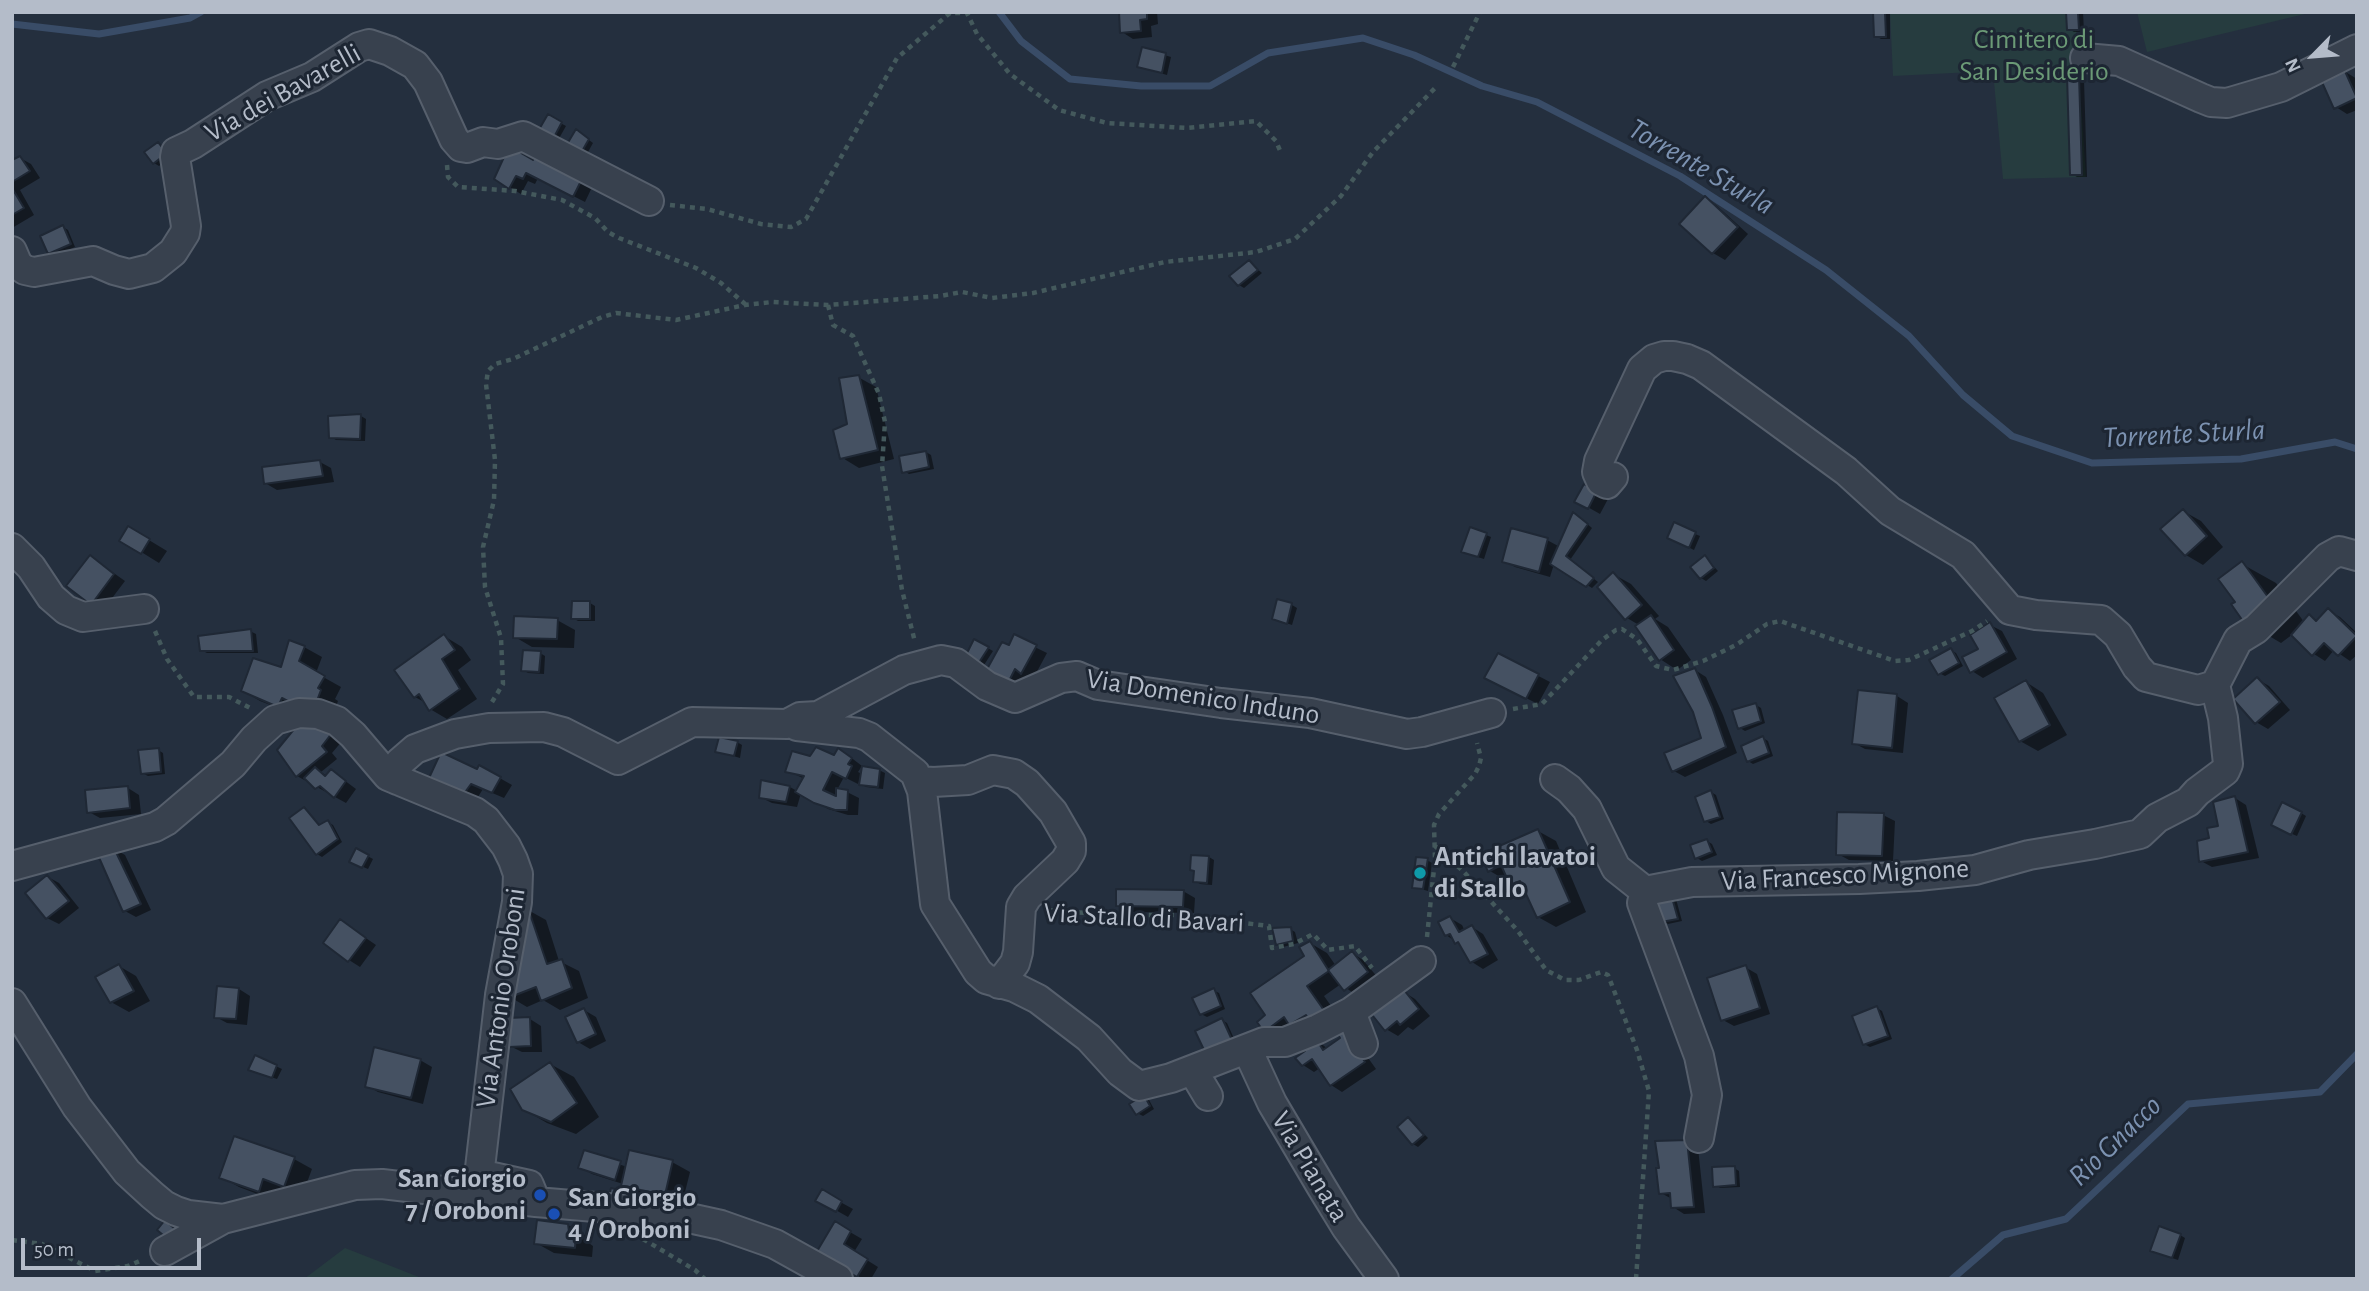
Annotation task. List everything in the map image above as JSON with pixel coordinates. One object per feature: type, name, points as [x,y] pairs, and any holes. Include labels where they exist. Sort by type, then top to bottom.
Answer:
[{"type":"street","name":"Via dei Bavarelli","points":[[12,251],[19,265],[34,272],[93,261],[129,274],[153,268],[178,247],[185,233],[174,157],[176,152],[267,96],[312,77],[364,45],[384,48],[415,65],[428,82],[454,139]]},
{"type":"street","points":[[2085,58],[2119,61],[2211,102],[2227,103],[2281,88],[2357,49]]},
{"type":"street","points":[[454,139],[457,144],[467,148],[483,142],[498,144],[523,136],[649,201]]},
{"type":"street","points":[[1613,477],[1606,484],[1601,481],[1597,472],[1599,461],[1642,369],[1654,359],[1664,356],[1687,359],[1701,365],[1846,471],[1890,511],[1964,555],[2010,610],[2036,615],[2101,620],[2114,630],[2141,672],[2152,680],[2198,690],[2215,685],[2238,640],[2256,629],[2328,556],[2339,551],[2357,556]]},
{"type":"street","points":[[12,548],[31,567],[51,597],[66,610],[83,617],[144,609]]},
{"type":"street","name":"Via Domenico Induno","points":[[397,780],[394,770],[415,750],[455,734],[518,726],[553,730],[563,732],[618,760],[692,722],[788,724],[800,717],[818,716],[904,670],[941,660],[956,663],[987,686],[1015,698],[1061,678],[1077,676],[1098,685],[1310,713],[1413,734],[1481,716]]},
{"type":"street","name":"Via Francesco Mignone","points":[[1645,891],[1692,883],[1859,879],[1975,870],[2029,855],[2095,845],[2140,834],[2157,818],[2188,802],[2225,771],[2228,764],[2223,718],[2215,685]]},
{"type":"street","points":[[12,866],[155,827],[166,821],[233,764],[275,720],[299,713],[318,714],[337,721],[381,769],[397,780]]},
{"type":"street","points":[[788,724],[859,733],[869,737],[915,773],[920,781],[935,904],[978,972],[999,984],[1014,987],[1038,999],[1089,1038],[1120,1072],[1139,1086],[1188,1072],[1264,1042],[1285,1042],[1318,1030],[1350,1012],[1421,961]]},
{"type":"street","points":[[920,781],[968,779],[993,770],[1014,774],[1027,783],[1053,812],[1071,843],[1071,851],[1065,861],[1027,897],[1020,912],[1015,963],[999,984]]},
{"type":"street","points":[[1555,779],[1569,789],[1587,809],[1616,868],[1645,891],[1642,903],[1682,1007],[1702,1069],[1707,1095],[1699,1138]]},
{"type":"street","name":"Via Antonio Oroboni","points":[[397,780],[475,812],[486,820],[506,846],[518,874],[517,902],[500,995],[481,1168],[488,1176],[529,1185],[536,1202]]},
{"type":"street","points":[[12,1003],[78,1107],[139,1184],[164,1205],[176,1211],[223,1219]]},
{"type":"street","points":[[1350,1012],[1363,1044]]},
{"type":"street","name":"Via Pianata","points":[[1247,1049],[1272,1103],[1321,1186],[1346,1227],[1384,1279]]},
{"type":"street","points":[[1188,1072],[1196,1076],[1208,1096]]},
{"type":"street","points":[[165,1251],[223,1219],[355,1185],[382,1184],[688,1216],[775,1244],[838,1279]]},
{"type":"path","points":[[1453,67],[1480,12]]},
{"type":"path","points":[[649,201],[707,209],[761,224],[791,227],[806,219],[897,58],[950,13],[967,13],[977,34],[1010,74],[1059,110],[1107,123],[1187,128],[1256,121],[1276,141],[1281,153]]},
{"type":"path","points":[[490,706],[502,684],[501,638],[485,587],[483,547],[494,500],[495,460],[486,384],[488,372],[499,361],[513,359],[609,315],[625,313],[676,320],[772,302],[828,304],[962,292],[992,298],[1033,293],[1165,262],[1256,252],[1295,239],[1341,196],[1373,152],[1437,86]]},
{"type":"path","points":[[454,139],[447,155],[447,177],[458,187],[515,191],[562,200],[595,218],[608,232],[619,238],[696,268],[735,294],[746,305]]},
{"type":"path","points":[[828,304],[833,325],[853,336],[879,394],[885,422],[882,466],[902,590],[915,642],[922,645]]},
{"type":"path","points":[[144,609],[167,659],[194,697],[229,697],[275,720]]},
{"type":"path","points":[[1421,961],[1429,926],[1434,825],[1439,814],[1479,766],[1481,716],[1542,704],[1602,640],[1616,630],[1622,629],[1637,639],[1656,666],[1663,669],[1673,670],[1703,661],[1736,645],[1767,624],[1780,621],[1895,660],[1909,660],[2010,610]]},
{"type":"path","points":[[1435,846],[1484,892],[1518,931],[1546,971],[1565,980],[1580,980],[1601,972],[1608,975],[1637,1050],[1648,1091],[1636,1279]]},
{"type":"path","name":"Via Stallo di Bavari","points":[[1020,912],[1068,910],[1110,915],[1177,915],[1269,926],[1272,948],[1294,944],[1314,934],[1328,950],[1355,946],[1385,986]]},
{"type":"path","points":[[636,1236],[648,1240],[705,1279]]},
{"type":"path","points":[[12,1240],[42,1244],[95,1271],[128,1265],[165,1251]]},
{"type":"green space","name":"Cimitero di San Desiderio","points":[[1890,12],[2075,12],[2086,177],[2003,179],[1993,71],[1893,76]]},
{"type":"green space","points":[[2137,12],[2313,12],[2147,52]]},
{"type":"green space","points":[[345,1248],[424,1279],[304,1279]]},
{"type":"building","points":[[1119,12],[1147,12],[1147,19],[1140,20],[1141,31],[1120,33]]},
{"type":"building","points":[[1873,12],[1885,12],[1886,37],[1874,37]]},
{"type":"building","points":[[2066,12],[2078,12],[2079,30],[2067,30]]},
{"type":"building","points":[[1142,47],[1166,53],[1162,73],[1137,67]]},
{"type":"building","points":[[2344,69],[2357,98],[2334,109],[2321,80]]},
{"type":"building","points":[[2067,75],[2079,75],[2082,175],[2070,175]]},
{"type":"building","points":[[548,114],[562,122],[552,141],[537,133]]},
{"type":"building","points":[[576,129],[589,139],[577,160],[563,151]]},
{"type":"building","points":[[158,142],[167,153],[153,164],[144,152]]},
{"type":"building","points":[[509,146],[533,160],[538,150],[584,175],[573,197],[526,173],[523,179],[516,176],[509,189],[494,179]]},
{"type":"building","points":[[20,156],[30,171],[12,182],[12,160]]},
{"type":"building","points":[[12,188],[24,208],[12,215]]},
{"type":"building","points":[[1705,196],[1738,227],[1712,254],[1679,224]]},
{"type":"building","points":[[63,225],[71,244],[48,254],[40,236]]},
{"type":"building","points":[[1249,260],[1258,270],[1238,286],[1229,276]]},
{"type":"building","points":[[859,375],[878,450],[840,459],[833,430],[847,424],[839,378]]},
{"type":"building","points":[[361,414],[360,439],[329,438],[328,416]]},
{"type":"building","points":[[926,451],[929,467],[902,473],[899,456]]},
{"type":"building","points":[[320,460],[323,476],[264,484],[262,467]]},
{"type":"building","points":[[1584,484],[1597,491],[1588,509],[1574,502]]},
{"type":"building","points":[[2183,509],[2207,536],[2185,556],[2160,529]]},
{"type":"building","points":[[1573,512],[1588,524],[1566,556],[1594,578],[1586,587],[1550,564]]},
{"type":"building","points":[[1674,522],[1696,532],[1689,548],[1667,538]]},
{"type":"building","points":[[128,526],[150,539],[141,554],[119,541]]},
{"type":"building","points":[[1470,527],[1487,533],[1478,557],[1461,552]]},
{"type":"building","points":[[1511,528],[1548,538],[1539,572],[1502,562]]},
{"type":"building","points":[[90,555],[114,574],[91,605],[66,586]]},
{"type":"building","points":[[1705,555],[1714,568],[1700,579],[1690,567]]},
{"type":"building","points":[[2242,561],[2273,604],[2245,624],[2231,604],[2235,602],[2218,579]]},
{"type":"building","points":[[1613,572],[1642,605],[1625,620],[1597,587]]},
{"type":"building","points":[[1277,599],[1292,603],[1287,624],[1272,619]]},
{"type":"building","points":[[572,601],[590,601],[590,619],[571,619]]},
{"type":"building","points":[[2328,608],[2357,636],[2338,656],[2324,643],[2312,656],[2291,635],[2309,614],[2316,621]]},
{"type":"building","points":[[1651,615],[1674,650],[1659,661],[1635,626]]},
{"type":"building","points":[[514,616],[558,618],[557,639],[513,638]]},
{"type":"building","points":[[1990,622],[2007,652],[1970,673],[1962,657],[1978,649],[1970,635]]},
{"type":"building","points":[[251,629],[253,651],[200,651],[198,636]]},
{"type":"building","points":[[444,634],[455,650],[442,659],[460,689],[429,711],[419,694],[414,698],[394,670]]},
{"type":"building","points":[[1014,634],[1037,645],[1021,674],[1015,669],[1008,683],[986,671],[1002,642],[1009,645]]},
{"type":"building","points":[[974,639],[989,647],[978,664],[966,655]]},
{"type":"building","points":[[289,640],[305,646],[299,661],[325,676],[318,688],[321,690],[312,714],[282,698],[278,707],[241,691],[253,658],[281,667]]},
{"type":"building","points":[[1951,648],[1959,663],[1938,675],[1929,660]]},
{"type":"building","points":[[523,650],[541,651],[539,672],[521,671]]},
{"type":"building","points":[[1498,653],[1539,674],[1526,699],[1484,678]]},
{"type":"building","points":[[1695,668],[1726,747],[1672,772],[1664,753],[1701,738],[1693,712],[1673,676]]},
{"type":"building","points":[[2257,677],[2280,702],[2255,724],[2233,699]]},
{"type":"building","points":[[2026,680],[2050,725],[2019,742],[1994,698]]},
{"type":"building","points":[[1858,690],[1897,694],[1892,748],[1852,744]]},
{"type":"building","points":[[1756,703],[1761,721],[1738,729],[1732,710]]},
{"type":"building","points":[[304,717],[332,733],[322,746],[327,752],[296,777],[277,750]]},
{"type":"building","points":[[1763,736],[1769,753],[1747,762],[1741,746]]},
{"type":"building","points":[[719,737],[738,741],[734,756],[715,752]]},
{"type":"building","points":[[816,747],[834,755],[838,748],[852,758],[848,764],[852,766],[846,779],[832,772],[823,790],[836,796],[836,788],[848,790],[847,810],[835,810],[814,803],[795,792],[804,776],[785,772],[792,751],[810,756]]},
{"type":"building","points":[[159,748],[161,772],[141,774],[138,750]]},
{"type":"building","points":[[441,752],[477,769],[479,765],[501,777],[492,793],[471,784],[463,795],[429,778]]},
{"type":"building","points":[[862,766],[880,769],[878,787],[859,785]]},
{"type":"building","points":[[315,767],[325,776],[331,769],[346,781],[334,798],[320,786],[315,789],[304,778]]},
{"type":"building","points":[[761,780],[790,786],[786,802],[759,798]]},
{"type":"building","points":[[128,786],[130,808],[87,813],[85,790]]},
{"type":"building","points":[[1711,790],[1720,817],[1704,822],[1695,797]]},
{"type":"building","points":[[2235,796],[2248,852],[2199,862],[2197,841],[2209,838],[2207,828],[2218,826],[2213,802]]},
{"type":"building","points":[[2282,802],[2302,812],[2291,835],[2271,825]]},
{"type":"building","points":[[304,807],[319,825],[328,820],[338,839],[316,855],[289,818]]},
{"type":"building","points":[[1837,812],[1884,813],[1882,856],[1836,855]]},
{"type":"building","points":[[1538,829],[1570,902],[1537,918],[1520,881],[1510,885],[1501,865],[1488,872],[1481,854]]},
{"type":"building","points":[[1707,839],[1712,852],[1695,859],[1690,845]]},
{"type":"building","points":[[113,846],[141,904],[123,912],[97,853]]},
{"type":"building","points":[[356,848],[369,855],[362,868],[349,862]]},
{"type":"building","points":[[1191,855],[1209,856],[1207,883],[1193,882],[1194,871],[1190,870]]},
{"type":"building","name":"Antichi lavatoi di Stallo","points":[[1416,857],[1428,858],[1423,889],[1412,888]]},
{"type":"building","points":[[47,875],[69,901],[46,919],[25,893]]},
{"type":"building","points":[[1116,889],[1184,890],[1183,907],[1116,906]]},
{"type":"building","points":[[1671,894],[1678,919],[1661,922],[1656,899]]},
{"type":"building","points":[[528,908],[547,964],[562,959],[572,988],[541,1001],[536,987],[508,998]]},
{"type":"building","points":[[1450,916],[1459,932],[1472,925],[1488,954],[1470,963],[1458,942],[1455,944],[1450,934],[1445,936],[1438,922]]},
{"type":"building","points":[[340,919],[366,938],[348,962],[323,943]]},
{"type":"building","points":[[1291,927],[1293,941],[1276,945],[1272,928]]},
{"type":"building","points":[[1310,941],[1329,971],[1307,986],[1328,1016],[1313,1026],[1306,1015],[1289,1025],[1284,1017],[1264,1032],[1257,1022],[1265,1015],[1250,993],[1304,956],[1299,947]]},
{"type":"building","points":[[1352,951],[1368,972],[1344,991],[1328,970]]},
{"type":"building","points":[[119,964],[134,991],[110,1003],[95,977]]},
{"type":"building","points":[[1746,965],[1760,1008],[1721,1021],[1707,978]]},
{"type":"building","points":[[217,986],[239,988],[236,1019],[214,1018]]},
{"type":"building","points":[[1214,988],[1221,1006],[1200,1015],[1192,998]]},
{"type":"building","points":[[1404,990],[1419,1009],[1400,1025],[1397,1021],[1385,1031],[1369,1011],[1385,997],[1389,1002]]},
{"type":"building","points":[[1877,1006],[1888,1036],[1863,1045],[1852,1016]]},
{"type":"building","points":[[584,1008],[596,1034],[577,1043],[565,1017]]},
{"type":"building","points":[[530,1017],[531,1046],[509,1047],[508,1018]]},
{"type":"building","points":[[1222,1018],[1232,1040],[1205,1052],[1195,1031]]},
{"type":"building","points":[[1332,1025],[1355,1032],[1349,1037],[1365,1062],[1330,1086],[1312,1059],[1302,1066],[1295,1058],[1305,1051],[1302,1045],[1315,1037],[1323,1050],[1340,1038]]},
{"type":"building","points":[[374,1047],[421,1059],[411,1098],[365,1087]]},
{"type":"building","points":[[255,1055],[277,1065],[272,1078],[248,1070]]},
{"type":"building","points":[[550,1062],[577,1103],[551,1122],[522,1110],[510,1089]]},
{"type":"building","points":[[1144,1095],[1150,1106],[1136,1115],[1129,1104]]},
{"type":"building","points":[[1408,1117],[1424,1135],[1412,1145],[1397,1127]]},
{"type":"building","points":[[234,1136],[295,1157],[284,1187],[263,1179],[259,1192],[219,1178]]},
{"type":"building","points":[[1687,1140],[1694,1207],[1671,1208],[1670,1193],[1659,1194],[1655,1141]]},
{"type":"building","points":[[584,1150],[621,1161],[615,1180],[578,1168]]},
{"type":"building","points":[[629,1150],[673,1160],[665,1195],[621,1186]]},
{"type":"building","points":[[1735,1166],[1736,1185],[1713,1187],[1712,1167]]},
{"type":"building","points":[[611,1188],[627,1192],[625,1203],[608,1200]]},
{"type":"building","points":[[822,1189],[842,1201],[836,1212],[815,1201]]},
{"type":"building","points":[[165,1220],[177,1231],[169,1240],[157,1230]]},
{"type":"building","points":[[537,1220],[568,1224],[569,1232],[576,1234],[575,1248],[534,1244]]},
{"type":"building","points":[[835,1221],[851,1231],[844,1244],[868,1259],[857,1277],[816,1253]]},
{"type":"building","points":[[2159,1226],[2181,1234],[2172,1258],[2150,1251]]},
{"type":"waterway","points":[[12,24],[99,34],[190,18],[201,12]]},
{"type":"waterway","name":"Torrente Sturla","points":[[999,12],[1021,41],[1070,79],[1141,86],[1210,86],[1268,53],[1363,38],[1414,55],[1482,86],[1537,102],[1680,176],[1826,270],[1909,336],[1963,395],[2012,436],[2092,463],[2241,459],[2335,442],[2357,449]]},
{"type":"waterway","name":"Rio Gnacco","points":[[1952,1279],[2003,1235],[2066,1219],[2188,1104],[2320,1092],[2357,1054]]},
{"type":"place","name":"Antichi lavatoi di Stallo","points":[[1420,873]]},
{"type":"place","name":"San Giorgio 7 / Oroboni","points":[[540,1195]]},
{"type":"place","name":"San Giorgio 4 / Oroboni","points":[[554,1214]]}]
